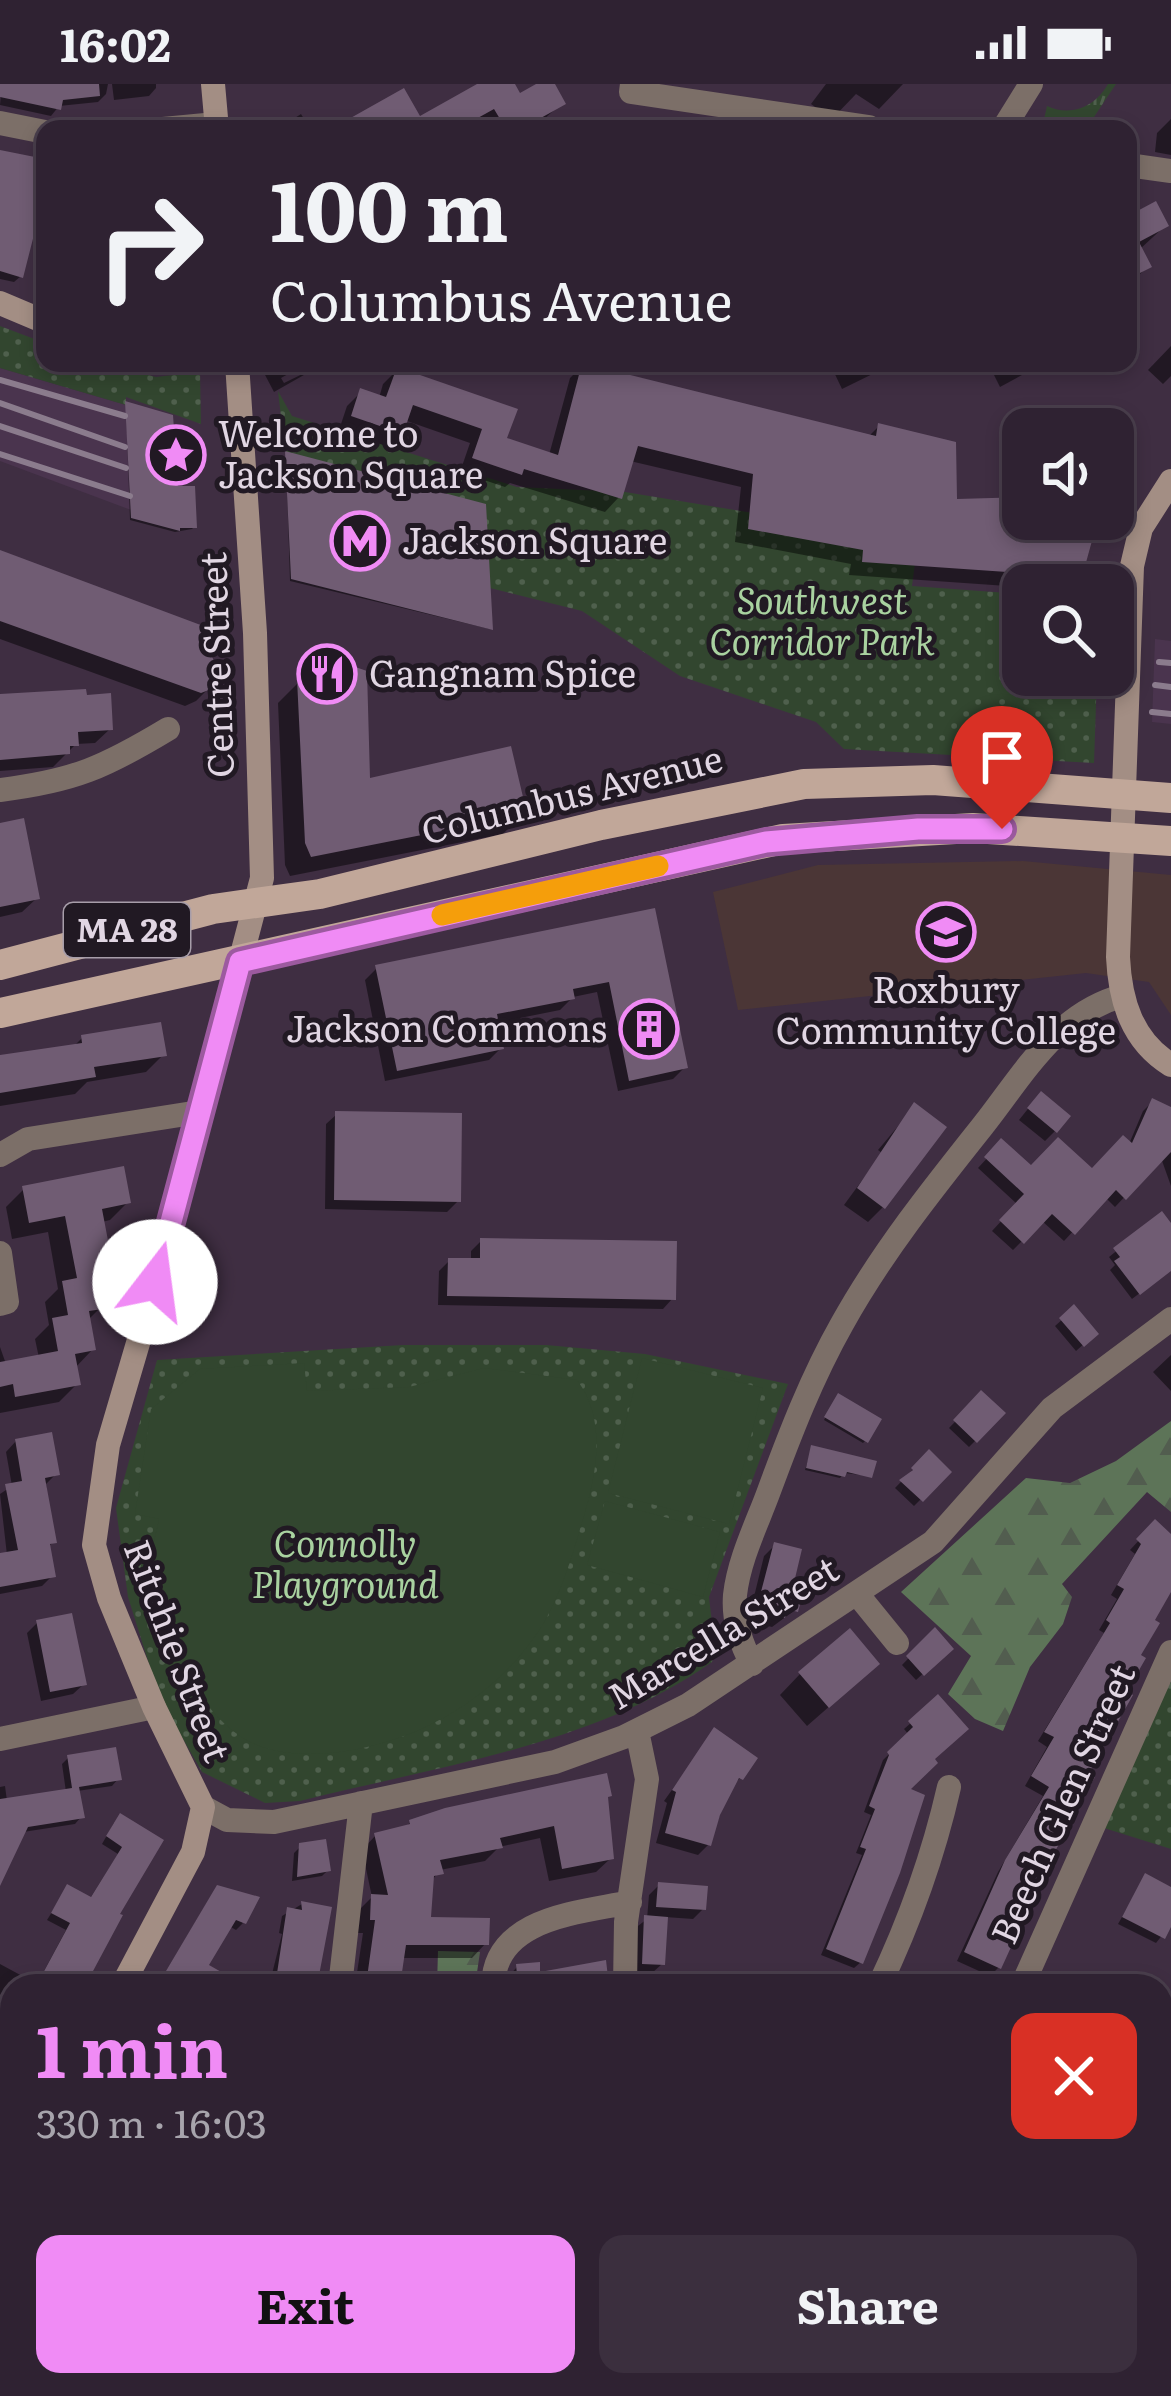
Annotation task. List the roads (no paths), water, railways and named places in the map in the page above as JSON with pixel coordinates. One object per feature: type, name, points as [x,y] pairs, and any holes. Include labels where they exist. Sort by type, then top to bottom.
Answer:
[{"type":"main road","name":"Columbus Avenue","points":[[0,965],[183,916],[320,894],[601,825],[804,784],[933,780],[1171,798]]},
{"type":"main road","name":"MA 28","points":[[0,1013],[783,839],[947,828],[1171,842]]},
{"type":"street","points":[[213,84],[216,120]]},
{"type":"street","points":[[632,84],[631,92],[821,120]]},
{"type":"street","points":[[1009,120],[1031,84]]},
{"type":"street","points":[[0,123],[36,130]]},
{"type":"street","points":[[1137,166],[1171,171]]},
{"type":"street","points":[[0,303],[36,318]]},
{"type":"street","name":"Centre Street","points":[[238,372],[255,633],[263,868],[240,962]]},
{"type":"street","points":[[1171,481],[1147,515],[1134,551],[1118,957],[1122,996],[1143,1042],[1171,1065]]},
{"type":"street","points":[[0,790],[56,783],[85,773],[168,729]]},
{"type":"street","name":"Ritchie Street","points":[[203,1807],[154,1707],[109,1598],[94,1545],[108,1445],[240,962]]},
{"type":"street","points":[[752,1664],[736,1618],[745,1556],[794,1424],[840,1327],[921,1206],[1044,1048],[1084,1011],[1122,996]]},
{"type":"street","points":[[0,1155],[28,1139],[199,1112]]},
{"type":"street","points":[[0,1253],[7,1302],[0,1304]]},
{"type":"street","name":"Marcella Street","points":[[203,1807],[227,1820],[274,1822],[361,1804],[555,1762],[688,1706],[858,1595],[944,1532],[1070,1392],[1171,1319]]},
{"type":"street","points":[[858,1595],[897,1643]]},
{"type":"street","name":"Beech Glen Street","points":[[1027,1974],[1171,1652]]},
{"type":"street","points":[[0,1738],[154,1707]]},
{"type":"street","points":[[626,1974],[647,1779],[637,1731]]},
{"type":"street","points":[[885,1974],[934,1853],[950,1787]]},
{"type":"street","points":[[341,1974],[361,1804]]},
{"type":"street","points":[[128,1974],[193,1852],[203,1807]]},
{"type":"street","points":[[496,1974],[498,1962],[521,1931],[630,1902]]},
{"type":"railway","points":[[0,380],[125,416]]},
{"type":"railway","points":[[0,403],[125,447]]},
{"type":"railway","points":[[0,426],[126,468]]},
{"type":"railway","points":[[0,454],[130,496]]},
{"type":"railway","points":[[1159,662],[1171,663]]},
{"type":"railway","points":[[1155,685],[1171,687]]},
{"type":"railway","points":[[1152,712],[1171,714]]},
{"type":"place","name":"Welcome to Jackson Square","points":[[176,455]]},
{"type":"place","name":"Jackson Square","points":[[360,541]]},
{"type":"place","name":"Gangnam Spice","points":[[327,674]]},
{"type":"place","name":"Roxbury Community College","points":[[946,932]]},
{"type":"place","name":"Jackson Commons","points":[[649,1029]]},
{"type":"park label","name":"Southwest Corridor Park","points":[[822,622]]},
{"type":"park label","name":"Connolly Playground","points":[[345,1564]]}]
